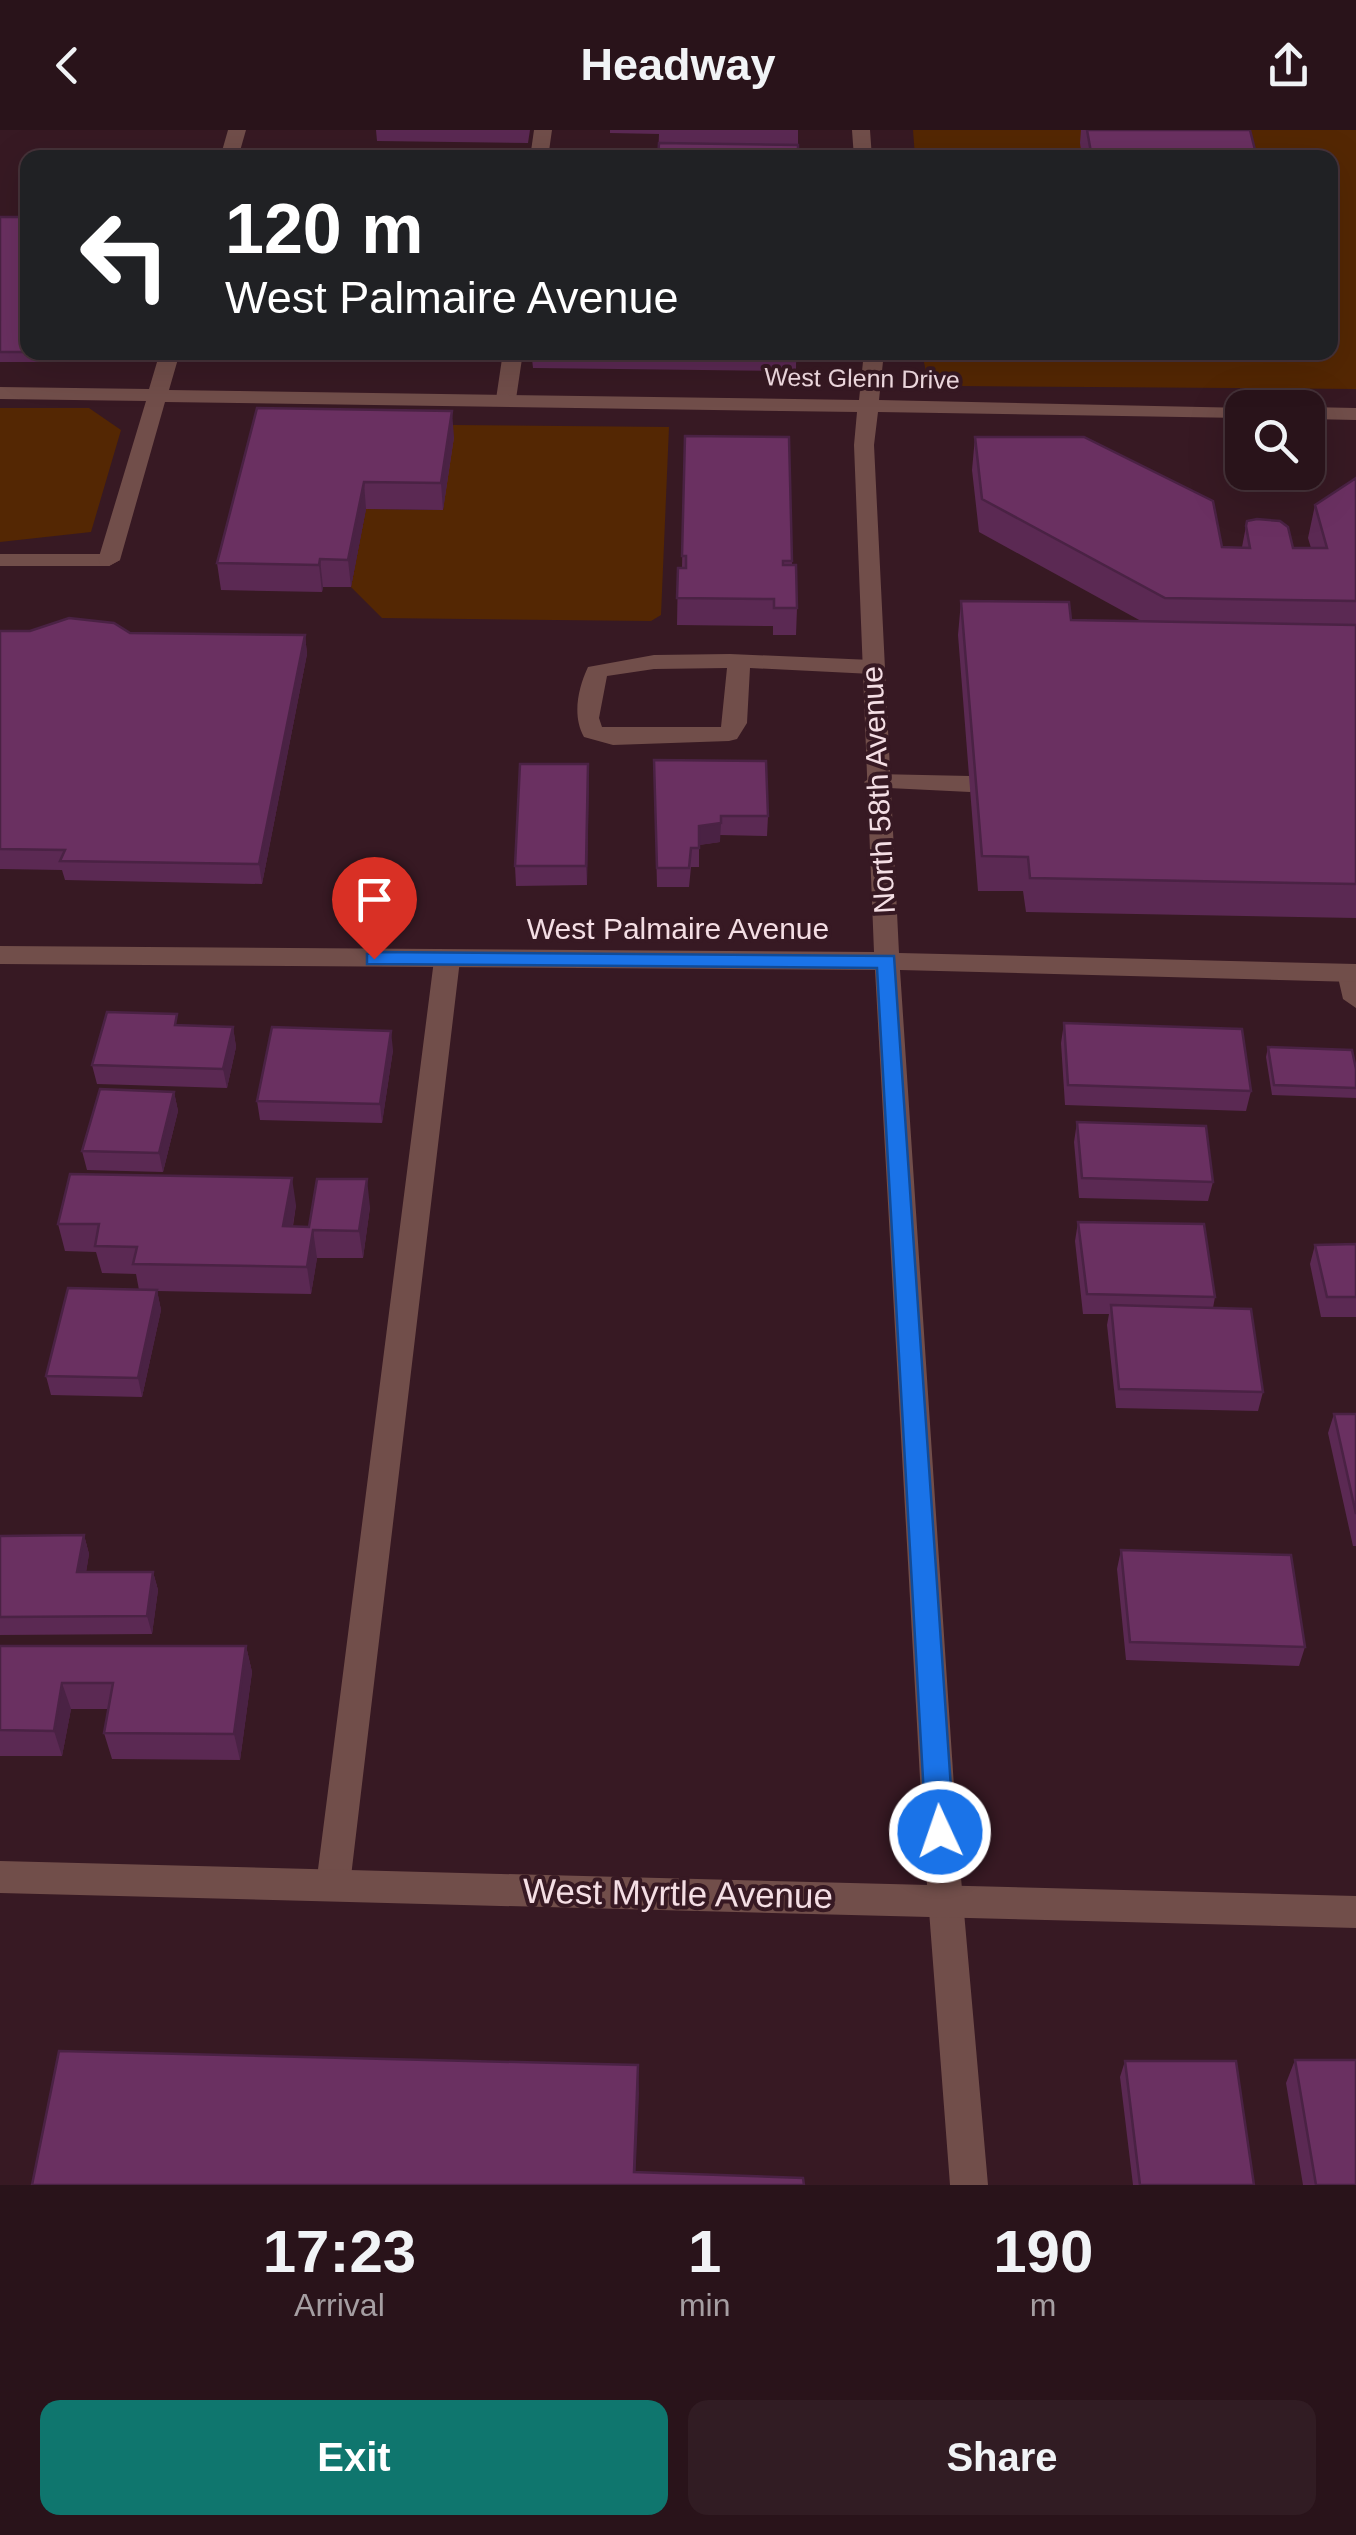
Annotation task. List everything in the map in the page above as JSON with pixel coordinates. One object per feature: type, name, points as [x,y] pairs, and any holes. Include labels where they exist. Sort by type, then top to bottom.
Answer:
[{"type":"street","points":[[0,560],[109,560],[168,360]]},
{"type":"street","points":[[506,399],[512,360]]},
{"type":"street","name":"North 58th Avenue","points":[[873,360],[864,445],[876,782],[970,2185]]},
{"type":"street","name":"West Glenn Drive","points":[[0,393],[1225,412]]},
{"type":"street","points":[[1325,413],[1356,414]]},
{"type":"street","points":[[740,664],[735,723],[729,734],[613,738],[592,732],[587,718],[596,672],[634,662],[740,664],[872,667]]},
{"type":"street","points":[[876,782],[970,784]]},
{"type":"street","name":"West Palmaire Avenue","points":[[0,955],[887,961],[1354,982]]},
{"type":"street","points":[[334,1885],[447,960]]},
{"type":"street","name":"West Myrtle Avenue","points":[[0,1876],[1356,1912]]},
{"type":"shaded area","points":[[913,130],[1356,130],[1356,389],[958,386],[926,372],[923,360],[1338,360],[1338,150],[1162,150],[1081,143],[1082,150],[914,150]]},
{"type":"shaded area","points":[[0,408],[89,408],[121,430],[91,532],[0,542]]},
{"type":"shaded area","points":[[453,425],[669,427],[661,615],[651,621],[382,618],[351,587],[366,509],[443,510]]},
{"type":"building","points":[[1087,130],[1250,130],[1255,150],[1091,150]]},
{"type":"building","points":[[659,143],[798,145],[798,150],[659,150]]},
{"type":"building","points":[[0,217],[20,217],[20,352],[0,352]]},
{"type":"building","points":[[664,360],[796,360],[796,361]]},
{"type":"building","points":[[257,408],[452,411],[441,483],[364,482],[348,560],[320,559],[319,565],[217,563]]},
{"type":"building","points":[[685,436],[789,437],[792,561],[783,561],[783,565],[796,565],[797,608],[774,608],[774,599],[677,598],[678,568],[686,568],[686,556],[682,556]]},
{"type":"building","points":[[975,437],[1084,437],[1213,501],[1222,547],[1250,548],[1247,521],[1257,519],[1280,521],[1288,527],[1293,548],[1327,548],[1315,505],[1356,478],[1356,601],[1165,598],[982,499]]},
{"type":"building","points":[[961,601],[1069,602],[1071,620],[1356,625],[1356,884],[1030,878],[1028,857],[982,856]]},
{"type":"building","points":[[69,618],[114,623],[130,633],[305,635],[259,864],[60,861],[65,850],[0,849],[0,631],[30,631]]},
{"type":"building","points":[[654,760],[766,761],[768,816],[721,816],[721,823],[699,826],[699,848],[691,848],[689,868],[657,868]]},
{"type":"building","points":[[520,764],[588,764],[586,866],[515,866]]},
{"type":"building","points":[[107,1012],[177,1014],[175,1025],[233,1027],[223,1069],[92,1065]]},
{"type":"building","points":[[1064,1023],[1242,1029],[1251,1091],[1068,1085]]},
{"type":"building","points":[[272,1027],[391,1031],[380,1104],[257,1101]]},
{"type":"building","points":[[1268,1047],[1352,1050],[1356,1088],[1274,1085]]},
{"type":"building","points":[[100,1089],[174,1092],[159,1153],[82,1151]]},
{"type":"building","points":[[1077,1122],[1206,1126],[1213,1182],[1082,1178]]},
{"type":"building","points":[[70,1174],[292,1178],[283,1226],[309,1227],[317,1179],[367,1179],[359,1231],[313,1230],[307,1267],[133,1264],[137,1247],[95,1246],[99,1224],[58,1224]]},
{"type":"building","points":[[1078,1222],[1204,1224],[1215,1297],[1087,1294]]},
{"type":"building","points":[[1356,1244],[1356,1297],[1327,1297],[1315,1245]]},
{"type":"building","points":[[68,1288],[157,1290],[138,1378],[46,1376]]},
{"type":"building","points":[[1111,1305],[1251,1309],[1263,1392],[1119,1389]]},
{"type":"building","points":[[1334,1414],[1356,1414],[1356,1514]]},
{"type":"building","points":[[84,1535],[77,1572],[153,1572],[147,1616],[0,1617],[0,1536]]},
{"type":"building","points":[[1121,1550],[1291,1555],[1305,1647],[1130,1642]]},
{"type":"building","points":[[0,1646],[246,1646],[234,1734],[104,1733],[113,1683],[62,1683],[54,1731],[0,1730]]},
{"type":"building","points":[[59,2051],[638,2065],[634,2172],[803,2178],[804,2185],[32,2185]]},
{"type":"building","points":[[1295,2060],[1356,2060],[1356,2185],[1316,2185]]},
{"type":"building","points":[[1125,2061],[1236,2061],[1254,2185],[1140,2185]]},
{"type":"route","points":[[374,959],[887,961],[940,1832]]}]
